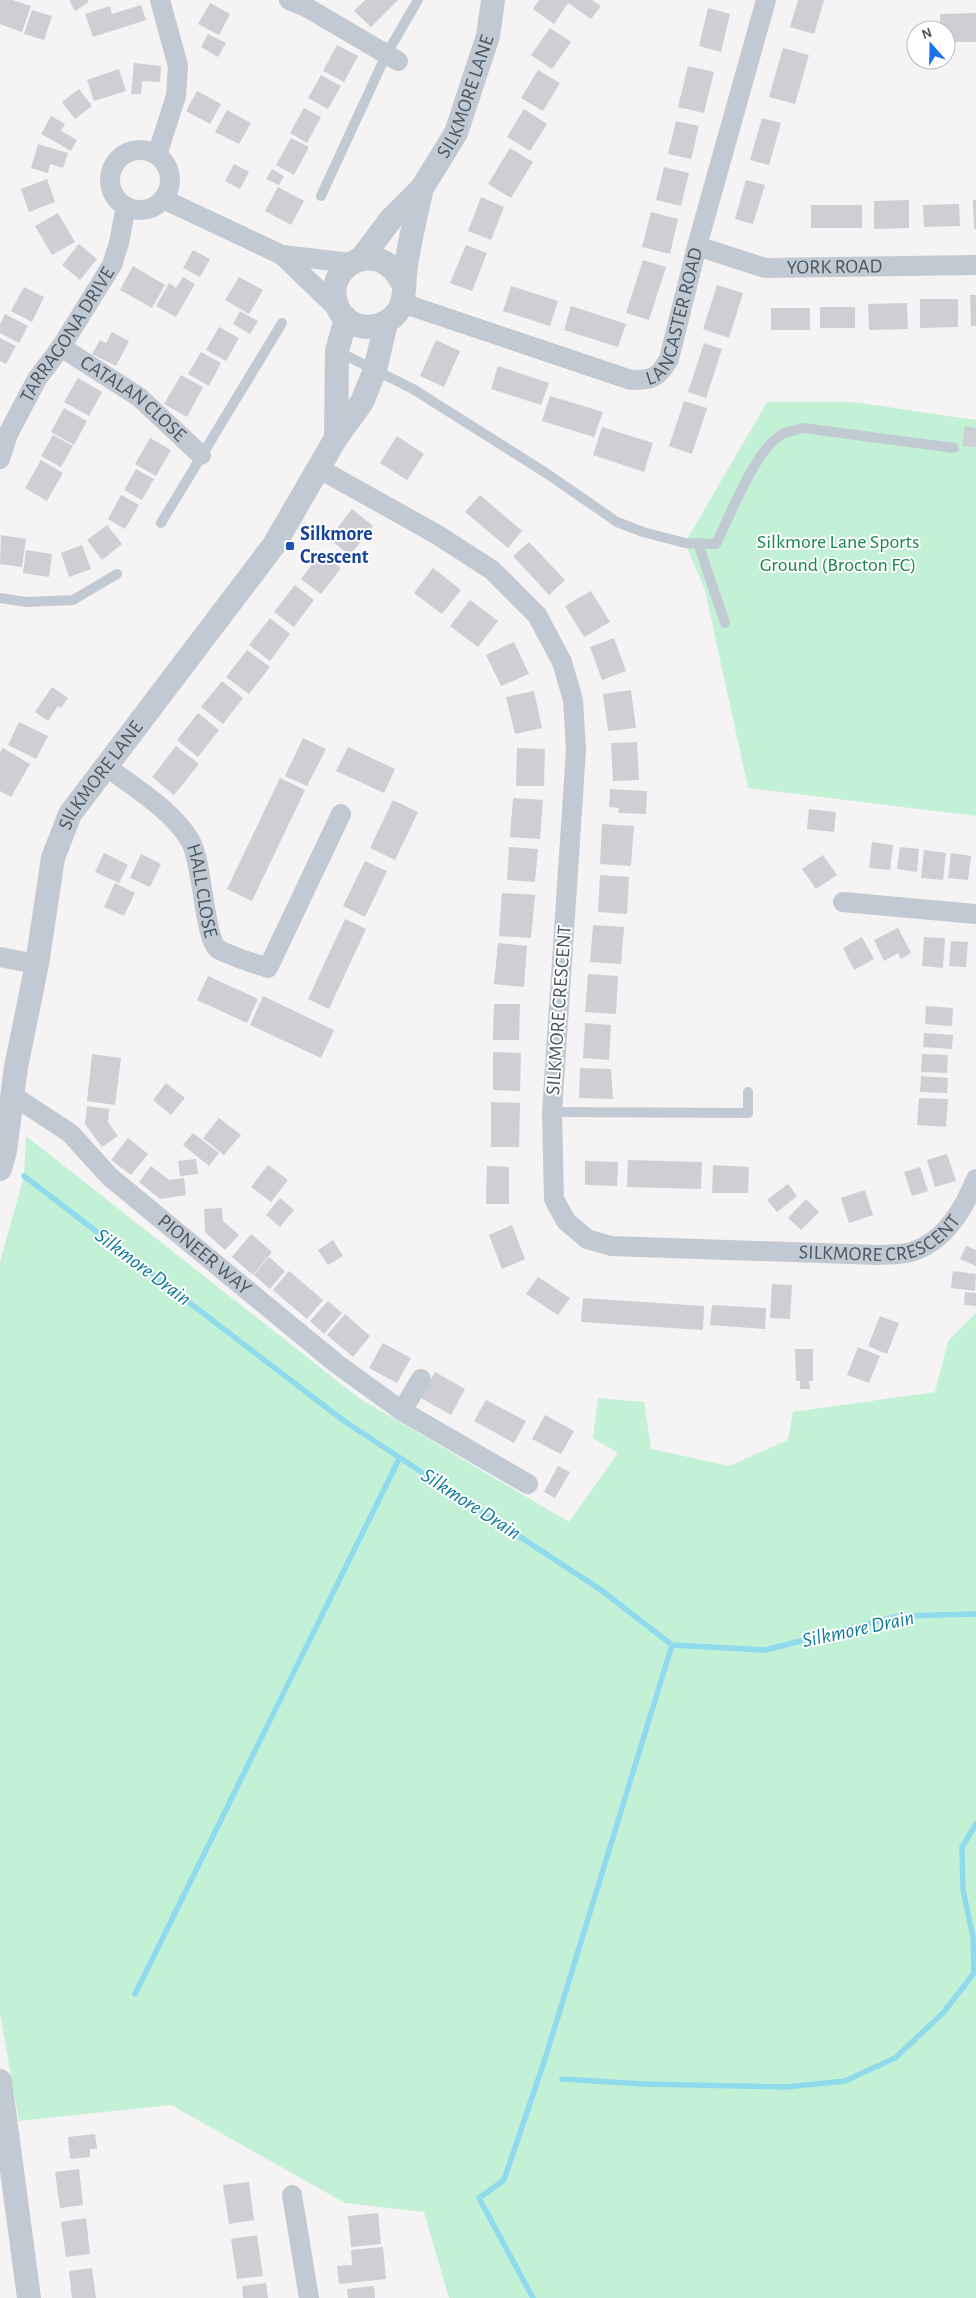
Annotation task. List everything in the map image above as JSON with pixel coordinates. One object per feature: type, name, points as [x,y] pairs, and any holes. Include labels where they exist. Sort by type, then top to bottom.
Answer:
[{"type":"street","points":[[157,155],[176,96],[178,66],[160,0]]},
{"type":"street","points":[[289,0],[306,7],[392,57]]},
{"type":"street","name":"SILKMORE LANE","points":[[336,438],[337,351],[342,314],[334,297],[337,280],[343,270],[356,261],[422,188],[456,133],[488,36],[493,0]]},
{"type":"street","name":"LANCASTER ROAD","points":[[402,294],[631,380],[649,380],[661,372],[669,359],[697,246],[766,0]]},
{"type":"street","points":[[138,150],[148,151],[157,155],[169,171],[170,186],[163,199],[149,208],[139,210],[126,206],[118,199],[111,186],[111,175],[114,165],[121,157],[138,150]]},
{"type":"street","name":"SILKMORE LANE","points":[[2,1156],[37,964],[53,858],[70,814],[274,545],[336,438],[362,402],[375,370],[386,323],[396,314],[402,294],[409,240],[422,188]]},
{"type":"street","points":[[163,199],[282,255],[354,324],[365,327],[386,323]]},
{"type":"street","name":"TARRAGONA DRIVE","points":[[0,459],[8,434],[37,379],[61,347],[112,264],[119,243],[126,206]]},
{"type":"street","name":"YORK ROAD","points":[[697,246],[765,268],[976,265]]},
{"type":"street","points":[[282,255],[356,261],[375,259],[387,263],[397,272],[402,294]]},
{"type":"street","name":"CATALAN CLOSE","points":[[61,347],[140,397],[201,455]]},
{"type":"street","name":"SILKMORE CRESCENT","points":[[318,468],[436,534],[492,570],[537,614],[562,662],[572,700],[576,750],[552,1112],[554,1199],[566,1221],[587,1239],[611,1246],[879,1255],[914,1251],[941,1236],[966,1202],[976,1178]]},
{"type":"street","name":"HALL CLOSE","points":[[106,766],[178,823],[191,843],[200,873],[211,938],[218,948],[268,968],[341,814]]},
{"type":"street","points":[[843,902],[976,914]]},
{"type":"street","points":[[0,957],[37,964]]},
{"type":"street","name":"PIONEER WAY","points":[[12,1096],[70,1133],[110,1178],[337,1364],[402,1411],[528,1484]]},
{"type":"street","points":[[402,1411],[421,1379]]},
{"type":"street","points":[[0,2081],[29,2298]]},
{"type":"street","points":[[292,2195],[309,2298]]},
{"type":"lane","points":[[321,196],[392,57],[418,0]]},
{"type":"lane","points":[[162,523],[201,455],[282,323]]},
{"type":"lane","points":[[337,351],[430,400],[546,473],[617,522],[643,532],[685,543],[716,544],[751,473],[770,445],[782,434],[803,428],[954,448]]},
{"type":"lane","points":[[698,543],[725,623]]},
{"type":"lane","points":[[0,598],[26,602],[73,600],[117,574]]},
{"type":"lane","points":[[552,1112],[748,1113],[748,1092]]},
{"type":"green space","name":"Silkmore Lane Sports Ground (Brocton FC)","points":[[767,402],[853,402],[976,420],[976,816],[748,788],[705,590],[685,543]]},
{"type":"green space","points":[[26,1136],[359,1398],[569,1522],[618,1453],[593,1438],[598,1398],[644,1402],[651,1449],[729,1466],[788,1440],[793,1412],[935,1392],[948,1341],[976,1313],[976,2298],[449,2298],[424,2212],[345,2203],[171,2105],[19,2121],[0,2014],[0,1262],[24,1176]]},
{"type":"building","points":[[0,0],[12,0],[31,6],[22,32],[0,24]]},
{"type":"building","points":[[69,0],[87,0],[89,2],[75,11]]},
{"type":"building","points":[[365,0],[398,0],[371,27],[354,11]]},
{"type":"building","points":[[539,0],[592,0],[601,6],[591,19],[568,3],[554,24],[533,9]]},
{"type":"building","points":[[798,0],[824,0],[814,34],[790,27]]},
{"type":"building","points":[[210,3],[230,14],[219,35],[198,24]]},
{"type":"building","points":[[141,5],[146,20],[93,37],[85,14],[110,6],[112,14]]},
{"type":"building","points":[[708,8],[730,14],[721,52],[699,46]]},
{"type":"building","points":[[32,10],[52,16],[44,40],[24,34]]},
{"type":"building","points":[[976,13],[976,42],[956,42],[956,20],[940,20],[940,14]]},
{"type":"building","points":[[550,28],[571,42],[552,69],[531,55]]},
{"type":"building","points":[[208,34],[226,43],[218,57],[201,47]]},
{"type":"building","points":[[337,45],[358,56],[344,82],[323,71]]},
{"type":"building","points":[[783,48],[809,55],[795,104],[769,97]]},
{"type":"building","points":[[134,63],[161,66],[160,82],[142,81],[141,94],[131,94]]},
{"type":"building","points":[[688,66],[714,72],[704,113],[678,107]]},
{"type":"building","points":[[119,69],[126,91],[94,101],[87,80]]},
{"type":"building","points":[[538,70],[560,83],[543,111],[521,98]]},
{"type":"building","points":[[321,75],[341,86],[328,109],[308,98]]},
{"type":"building","points":[[79,89],[92,106],[75,119],[62,102]]},
{"type":"building","points":[[197,91],[221,104],[210,124],[186,111]]},
{"type":"building","points":[[304,108],[321,117],[307,143],[290,133]]},
{"type":"building","points":[[524,109],[547,124],[530,151],[507,137]]},
{"type":"building","points":[[227,110],[251,123],[239,144],[215,132]]},
{"type":"building","points":[[51,116],[65,124],[61,131],[77,140],[71,151],[41,134]]},
{"type":"building","points":[[762,118],[781,123],[769,165],[750,160]]},
{"type":"building","points":[[676,121],[699,126],[691,159],[668,154]]},
{"type":"building","points":[[291,138],[309,147],[294,175],[276,165]]},
{"type":"building","points":[[38,144],[68,153],[63,168],[50,164],[48,173],[31,168]]},
{"type":"building","points":[[510,148],[533,162],[511,198],[488,184]]},
{"type":"building","points":[[234,164],[249,172],[240,189],[225,181]]},
{"type":"building","points":[[664,167],[689,173],[681,206],[656,200]]},
{"type":"building","points":[[272,169],[284,176],[279,185],[266,179]]},
{"type":"building","points":[[47,179],[55,202],[29,212],[21,189]]},
{"type":"building","points":[[746,180],[765,185],[753,224],[735,219]]},
{"type":"building","points":[[278,187],[304,201],[291,225],[265,211]]},
{"type":"building","points":[[481,197],[504,207],[491,240],[468,231]]},
{"type":"building","points":[[909,200],[909,228],[874,229],[874,201]]},
{"type":"building","points":[[973,200],[976,200],[976,229],[974,229]]},
{"type":"building","points":[[959,204],[960,226],[924,227],[923,205]]},
{"type":"building","points":[[811,205],[862,205],[862,228],[811,228]]},
{"type":"building","points":[[651,212],[678,219],[670,254],[642,247]]},
{"type":"building","points":[[58,213],[75,242],[52,255],[35,226]]},
{"type":"building","points":[[79,244],[97,259],[80,280],[62,265]]},
{"type":"building","points":[[466,245],[487,253],[472,291],[450,283]]},
{"type":"building","points":[[193,250],[210,259],[200,277],[183,268]]},
{"type":"building","points":[[643,260],[666,267],[649,320],[626,313]]},
{"type":"building","points":[[133,266],[165,285],[152,308],[120,290]]},
{"type":"building","points":[[183,277],[195,284],[176,317],[156,306],[169,283],[176,288]]},
{"type":"building","points":[[239,277],[263,290],[249,314],[225,300]]},
{"type":"building","points":[[717,285],[743,293],[729,338],[703,329]]},
{"type":"building","points":[[511,286],[558,301],[550,326],[503,311]]},
{"type":"building","points":[[24,287],[44,297],[32,322],[11,311]]},
{"type":"building","points":[[970,295],[976,295],[976,326],[971,326]]},
{"type":"building","points":[[920,299],[958,299],[958,327],[920,328]]},
{"type":"building","points":[[907,303],[908,329],[869,330],[868,304]]},
{"type":"building","points":[[571,306],[626,324],[618,347],[564,330]]},
{"type":"building","points":[[820,307],[855,307],[855,328],[820,328]]},
{"type":"building","points":[[771,308],[810,308],[810,330],[771,330]]},
{"type":"building","points":[[240,311],[258,321],[250,334],[233,324]]},
{"type":"building","points":[[5,314],[28,326],[19,343],[0,333],[0,324]]},
{"type":"building","points":[[219,327],[239,338],[226,361],[206,350]]},
{"type":"building","points":[[112,332],[129,341],[116,366],[92,354],[100,340],[106,343]]},
{"type":"building","points":[[0,338],[16,346],[6,364],[0,361]]},
{"type":"building","points":[[436,340],[460,351],[444,387],[420,376]]},
{"type":"building","points":[[704,343],[722,349],[706,398],[688,392]]},
{"type":"building","points":[[201,352],[221,363],[209,386],[188,374]]},
{"type":"building","points":[[498,366],[549,383],[541,405],[491,389]]},
{"type":"building","points":[[181,375],[203,387],[187,417],[164,404]]},
{"type":"building","points":[[78,378],[102,392],[89,416],[64,402]]},
{"type":"building","points":[[550,396],[603,412],[594,437],[542,421]]},
{"type":"building","points":[[684,401],[707,408],[692,454],[669,446]]},
{"type":"building","points":[[64,408],[87,421],[74,445],[51,432]]},
{"type":"building","points":[[965,426],[976,428],[976,447],[962,446]]},
{"type":"building","points":[[602,427],[653,443],[644,472],[593,455]]},
{"type":"building","points":[[53,435],[73,446],[61,467],[41,456]]},
{"type":"building","points":[[397,436],[424,454],[407,480],[380,463]]},
{"type":"building","points":[[150,438],[171,450],[156,476],[135,464]]},
{"type":"building","points":[[41,460],[63,473],[47,501],[25,488]]},
{"type":"building","points":[[136,469],[154,479],[142,500],[124,490]]},
{"type":"building","points":[[121,495],[139,505],[125,529],[108,519]]},
{"type":"building","points":[[480,495],[522,531],[508,548],[465,512]]},
{"type":"building","points":[[352,509],[373,526],[350,555],[329,539]]},
{"type":"building","points":[[107,525],[122,544],[102,560],[87,540]]},
{"type":"building","points":[[1,535],[26,539],[22,567],[0,564]]},
{"type":"building","points":[[529,542],[565,580],[549,595],[513,556]]},
{"type":"building","points":[[82,545],[91,569],[69,577],[61,553]]},
{"type":"building","points":[[26,550],[52,554],[49,577],[23,573]]},
{"type":"building","points":[[321,552],[341,568],[321,594],[301,579]]},
{"type":"building","points":[[433,568],[461,590],[442,614],[414,593]]},
{"type":"building","points":[[295,585],[314,600],[294,627],[274,612]]},
{"type":"building","points":[[591,591],[610,622],[584,637],[565,606]]},
{"type":"building","points":[[470,600],[498,621],[478,647],[450,626]]},
{"type":"building","points":[[270,618],[290,634],[270,661],[249,645]]},
{"type":"building","points":[[614,638],[626,671],[602,680],[590,647]]},
{"type":"building","points":[[514,642],[529,674],[501,686],[486,655]]},
{"type":"building","points":[[247,650],[270,667],[249,694],[226,677]]},
{"type":"building","points":[[222,681],[243,698],[223,724],[201,707]]},
{"type":"building","points":[[52,687],[68,698],[61,708],[58,706],[48,721],[35,712]]},
{"type":"building","points":[[631,690],[636,728],[608,731],[603,694]]},
{"type":"building","points":[[534,691],[542,728],[515,734],[506,697]]},
{"type":"building","points":[[198,713],[219,730],[198,757],[177,740]]},
{"type":"building","points":[[19,722],[48,736],[36,759],[8,745]]},
{"type":"building","points":[[303,738],[326,749],[307,786],[285,776]]},
{"type":"building","points":[[637,742],[639,780],[613,781],[611,743]]},
{"type":"building","points":[[176,746],[199,764],[174,795],[152,777]]},
{"type":"building","points":[[348,747],[395,769],[384,793],[336,771]]},
{"type":"building","points":[[3,748],[30,764],[11,797],[0,791],[0,752]]},
{"type":"building","points":[[517,748],[545,749],[544,786],[516,786]]},
{"type":"building","points":[[280,778],[305,790],[252,901],[227,889]]},
{"type":"building","points":[[610,789],[647,791],[646,814],[618,813],[619,808],[609,807]]},
{"type":"building","points":[[513,798],[543,800],[540,839],[510,837]]},
{"type":"building","points":[[393,800],[418,812],[395,860],[370,848]]},
{"type":"building","points":[[809,809],[836,812],[834,832],[807,829]]},
{"type":"building","points":[[602,824],[634,826],[631,866],[600,864]]},
{"type":"building","points":[[872,842],[893,845],[890,870],[869,868]]},
{"type":"building","points":[[509,847],[538,849],[535,882],[507,880]]},
{"type":"building","points":[[900,847],[919,849],[917,872],[897,869]]},
{"type":"building","points":[[924,850],[946,853],[943,880],[921,878]]},
{"type":"building","points":[[104,853],[128,865],[119,883],[95,872]]},
{"type":"building","points":[[951,853],[971,856],[968,880],[948,878]]},
{"type":"building","points":[[141,854],[161,864],[150,887],[130,878]]},
{"type":"building","points":[[823,855],[837,875],[816,889],[802,869]]},
{"type":"building","points":[[365,861],[387,871],[365,917],[343,906]]},
{"type":"building","points":[[600,875],[629,877],[627,914],[598,912]]},
{"type":"building","points":[[115,883],[135,893],[124,916],[104,907]]},
{"type":"building","points":[[502,893],[535,895],[531,938],[499,936]]},
{"type":"building","points":[[345,919],[366,929],[329,1009],[308,999]]},
{"type":"building","points":[[593,925],[624,927],[621,964],[590,962]]},
{"type":"building","points":[[898,928],[911,953],[901,959],[898,953],[884,961],[874,940]]},
{"type":"building","points":[[862,937],[874,959],[854,970],[843,948]]},
{"type":"building","points":[[924,937],[945,938],[943,968],[922,966]]},
{"type":"building","points":[[951,941],[968,942],[966,967],[949,966]]},
{"type":"building","points":[[498,943],[527,946],[524,987],[494,984]]},
{"type":"building","points":[[588,974],[618,976],[616,1014],[585,1012]]},
{"type":"building","points":[[208,976],[258,999],[247,1023],[197,1000]]},
{"type":"building","points":[[263,996],[334,1030],[321,1058],[250,1025]]},
{"type":"building","points":[[494,1004],[520,1004],[519,1040],[493,1040]]},
{"type":"building","points":[[926,1006],[953,1008],[952,1026],[925,1024]]},
{"type":"building","points":[[585,1023],[611,1025],[609,1060],[583,1058]]},
{"type":"building","points":[[924,1033],[953,1035],[952,1049],[923,1047]]},
{"type":"building","points":[[493,1052],[521,1053],[520,1091],[493,1090]]},
{"type":"building","points":[[92,1054],[121,1058],[115,1105],[87,1101]]},
{"type":"building","points":[[922,1054],[948,1055],[947,1073],[921,1072]]},
{"type":"building","points":[[580,1068],[611,1069],[613,1099],[579,1098]]},
{"type":"building","points":[[921,1076],[948,1078],[947,1093],[920,1092]]},
{"type":"building","points":[[166,1083],[185,1098],[171,1115],[153,1100]]},
{"type":"building","points":[[919,1098],[948,1099],[946,1127],[917,1125]]},
{"type":"building","points":[[491,1102],[520,1103],[519,1147],[491,1147]]},
{"type":"building","points":[[87,1106],[109,1109],[108,1122],[118,1136],[102,1147],[85,1124]]},
{"type":"building","points":[[219,1118],[241,1135],[224,1155],[203,1138]]},
{"type":"building","points":[[193,1133],[219,1153],[209,1166],[183,1145]]},
{"type":"building","points":[[128,1138],[148,1154],[131,1175],[111,1160]]},
{"type":"building","points":[[947,1154],[956,1181],[935,1187],[927,1160]]},
{"type":"building","points":[[196,1159],[198,1174],[180,1176],[178,1161]]},
{"type":"building","points":[[628,1160],[702,1162],[701,1189],[627,1187]]},
{"type":"building","points":[[585,1161],[618,1162],[617,1186],[585,1185]]},
{"type":"building","points":[[268,1165],[288,1180],[271,1202],[251,1187]]},
{"type":"building","points":[[713,1165],[749,1167],[748,1193],[712,1193]]},
{"type":"building","points":[[151,1166],[169,1180],[184,1178],[186,1195],[160,1199],[139,1182]]},
{"type":"building","points":[[487,1166],[509,1167],[509,1204],[486,1204]]},
{"type":"building","points":[[920,1167],[928,1191],[912,1196],[904,1172]]},
{"type":"building","points":[[788,1184],[797,1196],[777,1212],[767,1200]]},
{"type":"building","points":[[865,1190],[873,1215],[849,1223],[841,1198]]},
{"type":"building","points":[[280,1198],[294,1210],[280,1227],[266,1215]]},
{"type":"building","points":[[806,1199],[819,1212],[801,1230],[788,1218]]},
{"type":"building","points":[[222,1208],[223,1221],[239,1235],[225,1250],[205,1232],[204,1209]]},
{"type":"building","points":[[512,1225],[525,1259],[502,1269],[489,1235]]},
{"type":"building","points":[[251,1234],[272,1252],[253,1275],[232,1257]]},
{"type":"building","points":[[333,1240],[343,1256],[328,1265],[318,1250]]},
{"type":"building","points":[[966,1246],[976,1250],[976,1266],[960,1259]]},
{"type":"building","points":[[269,1257],[285,1271],[270,1289],[254,1275]]},
{"type":"building","points":[[289,1271],[323,1300],[307,1319],[273,1290]]},
{"type":"building","points":[[953,1271],[976,1274],[975,1291],[951,1288]]},
{"type":"building","points":[[538,1277],[570,1298],[558,1315],[526,1294]]},
{"type":"building","points":[[772,1284],[792,1285],[790,1319],[770,1318]]},
{"type":"building","points":[[965,1292],[976,1293],[976,1306],[964,1305]]},
{"type":"building","points":[[583,1298],[704,1306],[703,1330],[581,1322]]},
{"type":"building","points":[[328,1301],[342,1313],[324,1334],[310,1321]]},
{"type":"building","points":[[712,1305],[766,1308],[765,1329],[710,1325]]},
{"type":"building","points":[[345,1314],[370,1336],[353,1357],[327,1335]]},
{"type":"building","points":[[880,1316],[899,1323],[887,1354],[868,1346]]},
{"type":"building","points":[[383,1343],[411,1358],[397,1383],[369,1368]]},
{"type":"building","points":[[858,1347],[880,1356],[869,1383],[847,1375]]},
{"type":"building","points":[[795,1349],[813,1349],[813,1381],[809,1381],[810,1389],[800,1389],[800,1381],[796,1381]]},
{"type":"building","points":[[435,1372],[465,1389],[451,1415],[421,1398]]},
{"type":"building","points":[[486,1400],[526,1421],[514,1443],[474,1421]]},
{"type":"building","points":[[545,1415],[574,1431],[561,1454],[532,1439]]},
{"type":"building","points":[[558,1466],[570,1472],[555,1498],[544,1492]]},
{"type":"building","points":[[95,2134],[97,2149],[90,2149],[90,2157],[70,2159],[68,2137]]},
{"type":"building","points":[[79,2169],[83,2205],[60,2208],[55,2172]]},
{"type":"building","points":[[249,2182],[254,2220],[229,2224],[223,2185]]},
{"type":"building","points":[[378,2213],[381,2244],[351,2247],[348,2216]]},
{"type":"building","points":[[86,2218],[90,2254],[66,2257],[61,2222]]},
{"type":"building","points":[[257,2235],[263,2276],[237,2279],[231,2239]]},
{"type":"building","points":[[383,2247],[386,2279],[339,2284],[337,2266],[352,2265],[351,2250]]},
{"type":"building","points":[[92,2268],[96,2298],[72,2298],[69,2271]]},
{"type":"building","points":[[266,2283],[268,2298],[243,2298],[242,2286]]},
{"type":"building","points":[[374,2286],[375,2298],[348,2298],[347,2289]]},
{"type":"waterway","name":"Silkmore Drain","points":[[24,1176],[344,1421],[601,1590],[672,1645],[765,1650],[899,1616],[976,1614]]},
{"type":"waterway","points":[[135,1994],[399,1459]]},
{"type":"waterway","points":[[533,2298],[479,2198],[504,2180],[545,2059],[672,1645]]},
{"type":"waterway","points":[[562,2079],[643,2084],[786,2087],[845,2081],[895,2058],[943,2013],[974,1973],[973,1937],[963,1890],[962,1847],[976,1824]]},
{"type":"place","name":"Silkmore Crescent","points":[[290,546]]}]
